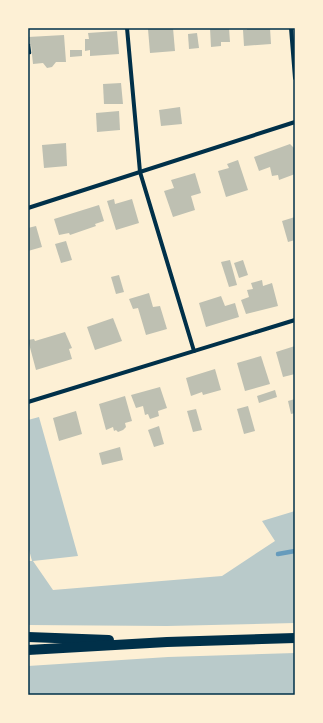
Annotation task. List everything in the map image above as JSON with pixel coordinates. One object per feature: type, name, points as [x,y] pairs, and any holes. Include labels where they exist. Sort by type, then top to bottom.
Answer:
[{"type":"main road","points":[[28,636],[167,642]]},
{"type":"main road","points":[[28,650],[167,642],[295,638]]},
{"type":"street","points":[[127,28],[140,172],[194,351]]},
{"type":"street","points":[[290,28],[295,78]]},
{"type":"street","points":[[28,208],[295,122]]},
{"type":"street","points":[[28,402],[295,320]]},
{"type":"path","points":[[28,53],[30,53],[29,45]]},
{"type":"shaded area","points":[[39,417],[78,556],[33,561],[53,590],[222,576],[275,541],[262,521],[295,511],[295,623],[167,626],[28,625],[28,561],[32,561],[28,546],[28,420]]},
{"type":"shaded area","points":[[295,653],[295,695],[28,695],[28,666],[168,657]]},
{"type":"building","points":[[173,28],[175,51],[150,53],[148,29]]},
{"type":"building","points":[[210,28],[229,28],[230,42],[221,42],[221,46],[211,47]]},
{"type":"building","points":[[247,28],[270,28],[271,44],[244,46],[243,30],[247,30]]},
{"type":"building","points":[[117,31],[119,54],[90,56],[90,50],[85,51],[85,39],[89,39],[88,33]]},
{"type":"building","points":[[197,33],[199,48],[189,49],[188,34]]},
{"type":"building","points":[[64,35],[66,62],[56,62],[52,67],[47,68],[43,63],[33,64],[31,45],[28,45],[28,37]]},
{"type":"building","points":[[70,50],[82,50],[82,56],[70,57]]},
{"type":"building","points":[[121,83],[123,104],[104,104],[103,84]]},
{"type":"building","points":[[180,107],[182,124],[161,126],[159,110]]},
{"type":"building","points":[[119,111],[120,130],[97,132],[96,113]]},
{"type":"building","points":[[66,143],[67,166],[44,168],[42,145]]},
{"type":"building","points":[[290,144],[294,148],[295,174],[279,180],[278,175],[272,176],[270,167],[259,171],[254,157]]},
{"type":"building","points":[[238,160],[248,190],[226,197],[218,171],[229,168],[227,164]]},
{"type":"building","points":[[195,173],[201,193],[191,196],[195,210],[173,217],[164,191],[174,188],[171,180]]},
{"type":"building","points":[[114,199],[115,204],[132,199],[139,223],[116,230],[107,201]]},
{"type":"building","points":[[99,205],[104,221],[95,224],[96,226],[70,235],[69,233],[59,235],[54,219]]},
{"type":"building","points":[[295,217],[295,240],[288,242],[282,221]]},
{"type":"building","points":[[36,226],[42,247],[28,251],[28,228]]},
{"type":"building","points":[[66,241],[72,260],[61,263],[55,244]]},
{"type":"building","points":[[230,260],[237,285],[229,287],[221,262]]},
{"type":"building","points":[[243,260],[248,275],[239,278],[234,263]]},
{"type":"building","points":[[119,275],[124,292],[116,294],[111,277]]},
{"type":"building","points":[[262,280],[263,286],[272,283],[278,306],[246,314],[241,300],[249,297],[247,290],[253,289],[251,283]]},
{"type":"building","points":[[149,293],[153,307],[160,306],[167,329],[146,335],[138,308],[133,309],[129,299]]},
{"type":"building","points":[[221,296],[225,306],[235,303],[239,317],[206,327],[199,303]]},
{"type":"building","points":[[113,318],[122,341],[95,350],[87,327]]},
{"type":"building","points":[[65,332],[72,348],[69,349],[72,359],[36,370],[28,340],[34,339],[35,341]]},
{"type":"building","points":[[295,346],[295,374],[283,377],[276,352]]},
{"type":"building","points":[[261,356],[270,384],[245,391],[237,363]]},
{"type":"building","points":[[215,369],[221,390],[203,395],[202,392],[191,396],[186,378]]},
{"type":"building","points":[[160,387],[167,408],[158,411],[159,416],[150,419],[148,414],[145,415],[143,406],[136,408],[131,395]]},
{"type":"building","points":[[275,390],[277,397],[259,403],[257,396]]},
{"type":"building","points":[[125,396],[132,421],[125,423],[126,427],[118,432],[116,430],[114,431],[113,427],[106,430],[99,404]]},
{"type":"building","points":[[295,399],[295,413],[291,414],[288,401]]},
{"type":"building","points":[[248,406],[255,431],[244,434],[237,409]]},
{"type":"building","points":[[196,409],[202,430],[193,432],[187,411]]},
{"type":"building","points":[[76,411],[82,434],[59,441],[53,418]]},
{"type":"building","points":[[159,426],[164,444],[154,447],[148,430]]},
{"type":"building","points":[[120,447],[123,460],[102,465],[99,453]]},
{"type":"waterway","points":[[278,554],[295,551]]}]
